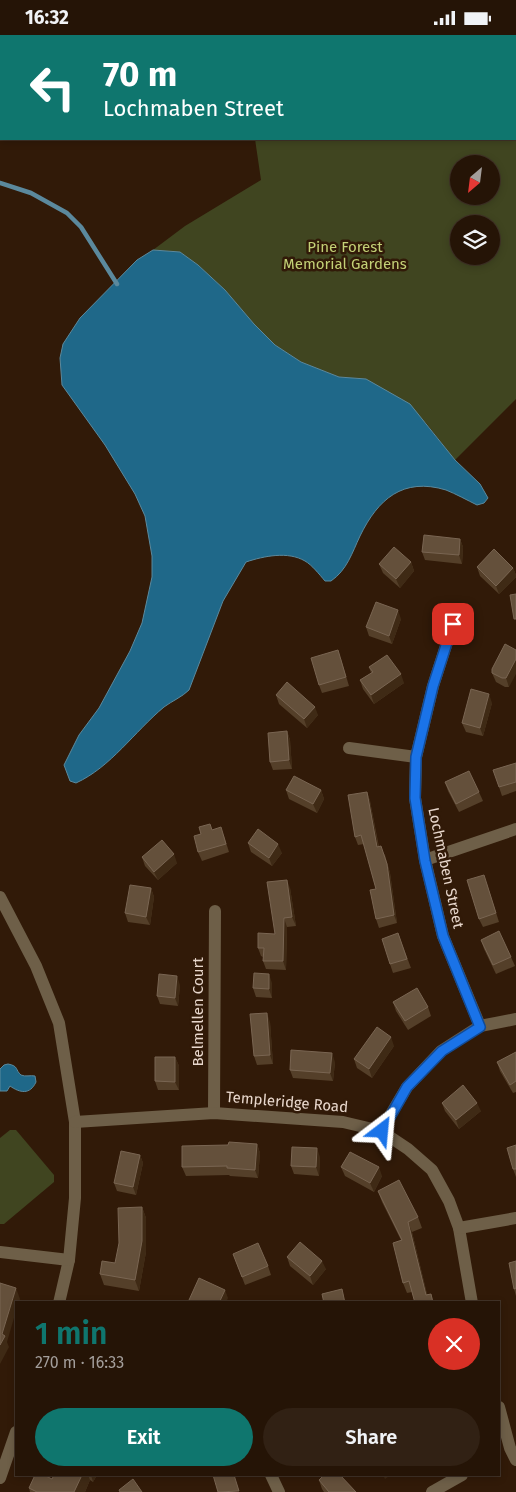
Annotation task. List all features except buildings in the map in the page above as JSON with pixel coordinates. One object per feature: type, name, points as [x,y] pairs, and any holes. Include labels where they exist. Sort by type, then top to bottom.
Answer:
[{"type":"street","name":"Lochmaben Street","points":[[453,624],[433,686],[416,757],[415,798],[425,861],[443,936],[480,1027]]},
{"type":"street","points":[[349,748],[416,757]]},
{"type":"street","points":[[425,861],[516,829]]},
{"type":"street","points":[[0,897],[36,966],[59,1023],[75,1122],[75,1198],[69,1260],[59,1301]]},
{"type":"street","name":"Belmellen Court","points":[[214,1113],[215,911]]},
{"type":"street","points":[[382,1131],[407,1087],[442,1051],[480,1027],[516,1019]]},
{"type":"street","name":"Templeridge Road","points":[[75,1122],[214,1113],[343,1122],[382,1131],[408,1149],[432,1170],[449,1201],[459,1228],[472,1301]]},
{"type":"street","points":[[459,1228],[516,1218]]},
{"type":"street","points":[[0,1252],[69,1260]]},
{"type":"street","points":[[500,1412],[508,1449],[516,1460]]},
{"type":"street","points":[[0,1478],[15,1435]]},
{"type":"street","points":[[271,1476],[278,1492]]},
{"type":"street","points":[[432,1492],[460,1476]]},
{"type":"green space","name":"Pine Forest Memorial Gardens","points":[[255,140],[516,140],[516,399],[455,460],[426,423],[366,379],[339,377],[301,362],[275,345],[225,290],[198,265],[180,252],[153,250],[185,226],[261,180]]},
{"type":"green space","points":[[10,1130],[16,1130],[54,1175],[54,1182],[4,1224],[0,1224],[0,1138]]},
{"type":"water","points":[[153,250],[180,252],[198,265],[225,290],[275,345],[301,362],[339,377],[366,379],[410,404],[455,460],[480,484],[488,498],[484,503],[477,505],[446,490],[431,487],[405,489],[394,494],[375,511],[360,536],[352,555],[337,577],[331,581],[325,581],[305,561],[291,556],[268,556],[246,562],[223,601],[189,690],[164,707],[111,759],[89,776],[76,783],[70,781],[64,765],[79,735],[99,708],[130,651],[142,623],[152,577],[152,556],[145,516],[135,494],[105,445],[62,385],[60,358],[63,344],[80,318],[137,260]]},
{"type":"water","points":[[8,1064],[15,1067],[21,1075],[35,1076],[36,1082],[34,1086],[28,1091],[17,1090],[10,1086],[7,1091],[0,1091],[0,1069]]},
{"type":"waterway","points":[[0,183],[31,193],[67,213],[81,227],[117,284]]},
{"type":"route","points":[[382,1131],[407,1087],[442,1051],[480,1027],[443,936],[425,861],[415,798],[416,757],[433,686],[453,624]]}]
